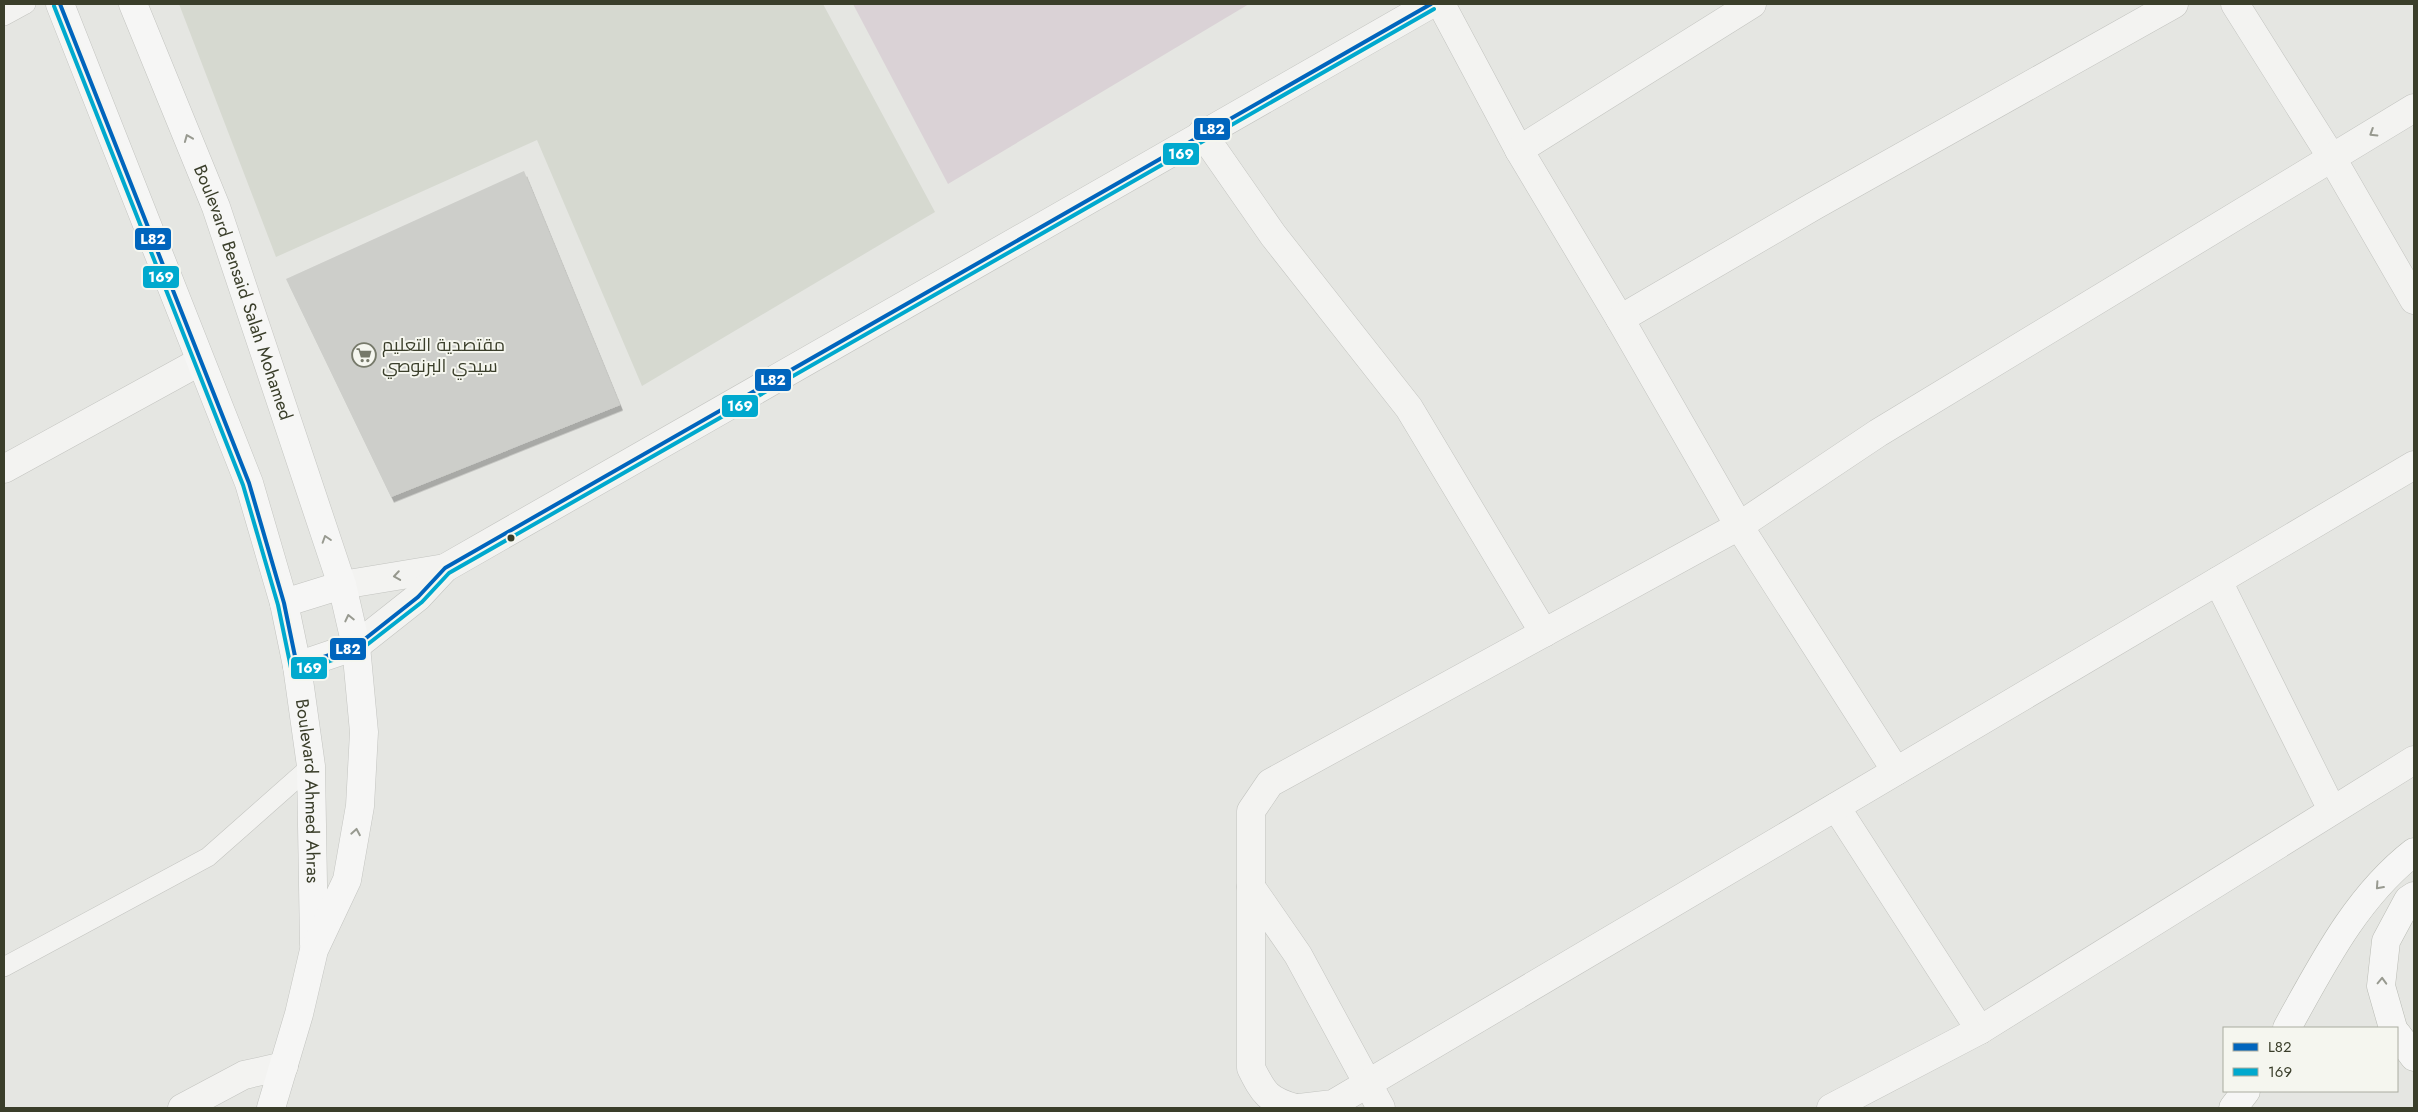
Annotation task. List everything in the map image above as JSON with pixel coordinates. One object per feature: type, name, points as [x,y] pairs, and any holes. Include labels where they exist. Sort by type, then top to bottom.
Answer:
[{"type":"main road","points":[[60,4],[199,362],[249,483],[284,602],[342,586]]},
{"type":"main road","name":"Boulevard Bensaid Salah Mohamed","points":[[133,4],[216,207],[342,586]]},
{"type":"main road","name":"Boulevard Ahmed Ahras","points":[[271,1108],[284,1066],[314,950],[347,880],[360,806],[364,732],[356,646],[342,586]]},
{"type":"main road","name":"Boulevard Ahmed Ahras","points":[[284,602],[297,666],[311,766],[314,950]]},
{"type":"main road","points":[[297,666],[356,646]]},
{"type":"main road","points":[[2288,1027],[2356,912],[2399,864],[2414,852]]},
{"type":"main road","points":[[2393,1027],[2381,986],[2386,941],[2408,900],[2414,896]]},
{"type":"main road","points":[[2398,1035],[2414,1057]]},
{"type":"main road","points":[[2233,1108],[2245,1092]]},
{"type":"street","points":[[356,646],[418,597],[446,568],[1202,133],[1431,4]]},
{"type":"street","points":[[1441,4],[1519,150],[1740,526],[1896,771]]},
{"type":"street","points":[[1519,150],[1752,4]]},
{"type":"street","points":[[1620,319],[1814,206],[2174,4]]},
{"type":"street","points":[[2235,4],[2332,158],[2414,300]]},
{"type":"street","points":[[2414,108],[1878,433],[1740,526],[1270,782],[1251,811],[1251,1068],[1260,1085],[1275,1102],[1297,1108],[1330,1106],[2414,465]]},
{"type":"street","points":[[1202,133],[1273,235],[1408,408],[1544,633]]},
{"type":"street","points":[[4,469],[199,362]]},
{"type":"street","points":[[342,586],[446,568]]},
{"type":"street","points":[[2218,581],[2332,810]]},
{"type":"street","points":[[1831,1108],[1980,1030],[2414,760]]},
{"type":"street","points":[[1836,807],[1980,1030]]},
{"type":"street","points":[[1251,887],[1298,955],[1381,1108]]},
{"type":"street","points":[[182,1108],[244,1075],[284,1066]]},
{"type":"lane","points":[[4,16],[26,4]]},
{"type":"lane","points":[[4,967],[208,857],[311,766]]},
{"type":"shaded area","points":[[179,4],[823,4],[935,212],[642,386],[537,140],[276,257]]},
{"type":"shaded area","points":[[853,4],[1249,4],[948,184]]},
{"type":"building","points":[[524,171],[620,405],[391,497],[286,279]]},
{"type":"transit line","name":"L82","points":[[60,4],[249,483],[284,603],[297,666],[356,646],[418,597],[445,568],[1431,4]]},
{"type":"transit line","name":"169","points":[[54,6],[243,485],[278,605],[291,668],[297,672],[359,651],[422,602],[449,573],[1434,9]]},
{"type":"place","name":"مقتصدية التعليم سيدي البرنوصي","points":[[364,355]]}]
